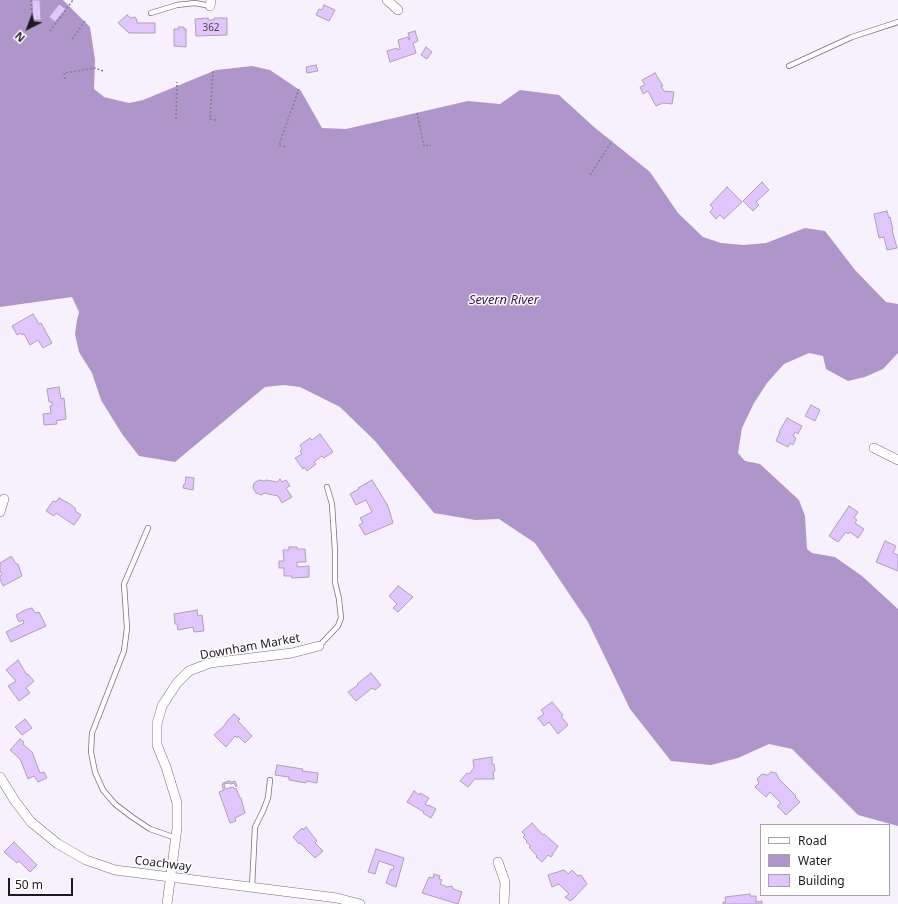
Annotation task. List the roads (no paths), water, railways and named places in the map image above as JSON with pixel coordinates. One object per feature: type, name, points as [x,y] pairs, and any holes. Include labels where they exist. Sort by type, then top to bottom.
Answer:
[{"type":"street","points":[[387,0],[398,10]]},
{"type":"street","points":[[874,448],[898,460]]},
{"type":"street","points":[[0,512],[4,498]]},
{"type":"street","name":"Downham Market","points":[[167,904],[177,828],[177,803],[166,767],[157,745],[157,724],[162,706],[177,684],[189,671],[210,664],[292,653],[319,646]]},
{"type":"street","name":"Coachway","points":[[0,777],[15,801],[31,822],[58,844],[86,860],[116,870],[337,898],[360,904]]},
{"type":"street","points":[[498,862],[505,882],[504,904]]},
{"type":"lane","points":[[151,13],[178,5],[210,3]]},
{"type":"lane","points":[[789,66],[852,37],[898,22]]},
{"type":"lane","points":[[319,646],[338,626],[340,618],[339,599],[335,582],[332,504],[326,487]]},
{"type":"lane","points":[[148,528],[124,584],[127,628],[124,651],[92,733],[91,752],[95,772],[103,790],[115,804],[150,829],[176,838]]},
{"type":"lane","points":[[252,887],[255,827],[268,798],[270,780]]},
{"type":"water","name":"Severn River","points":[[0,0],[63,0],[90,27],[95,60],[94,89],[104,97],[129,103],[143,100],[216,70],[252,66],[270,70],[301,91],[322,128],[346,129],[468,101],[500,104],[520,90],[559,95],[594,127],[650,172],[678,213],[703,237],[721,243],[744,245],[766,243],[805,228],[825,231],[855,270],[886,302],[898,304],[898,353],[883,369],[865,377],[848,381],[826,369],[823,356],[809,353],[784,364],[767,383],[754,403],[742,428],[738,453],[745,461],[760,464],[799,500],[805,516],[807,549],[812,553],[835,557],[862,576],[898,609],[898,826],[858,815],[792,749],[769,744],[738,758],[711,765],[671,761],[630,709],[588,622],[535,543],[499,519],[475,520],[434,513],[375,441],[340,407],[300,387],[284,385],[265,387],[175,462],[139,456],[122,434],[101,400],[92,373],[79,352],[75,334],[79,312],[72,297],[0,307]]}]
